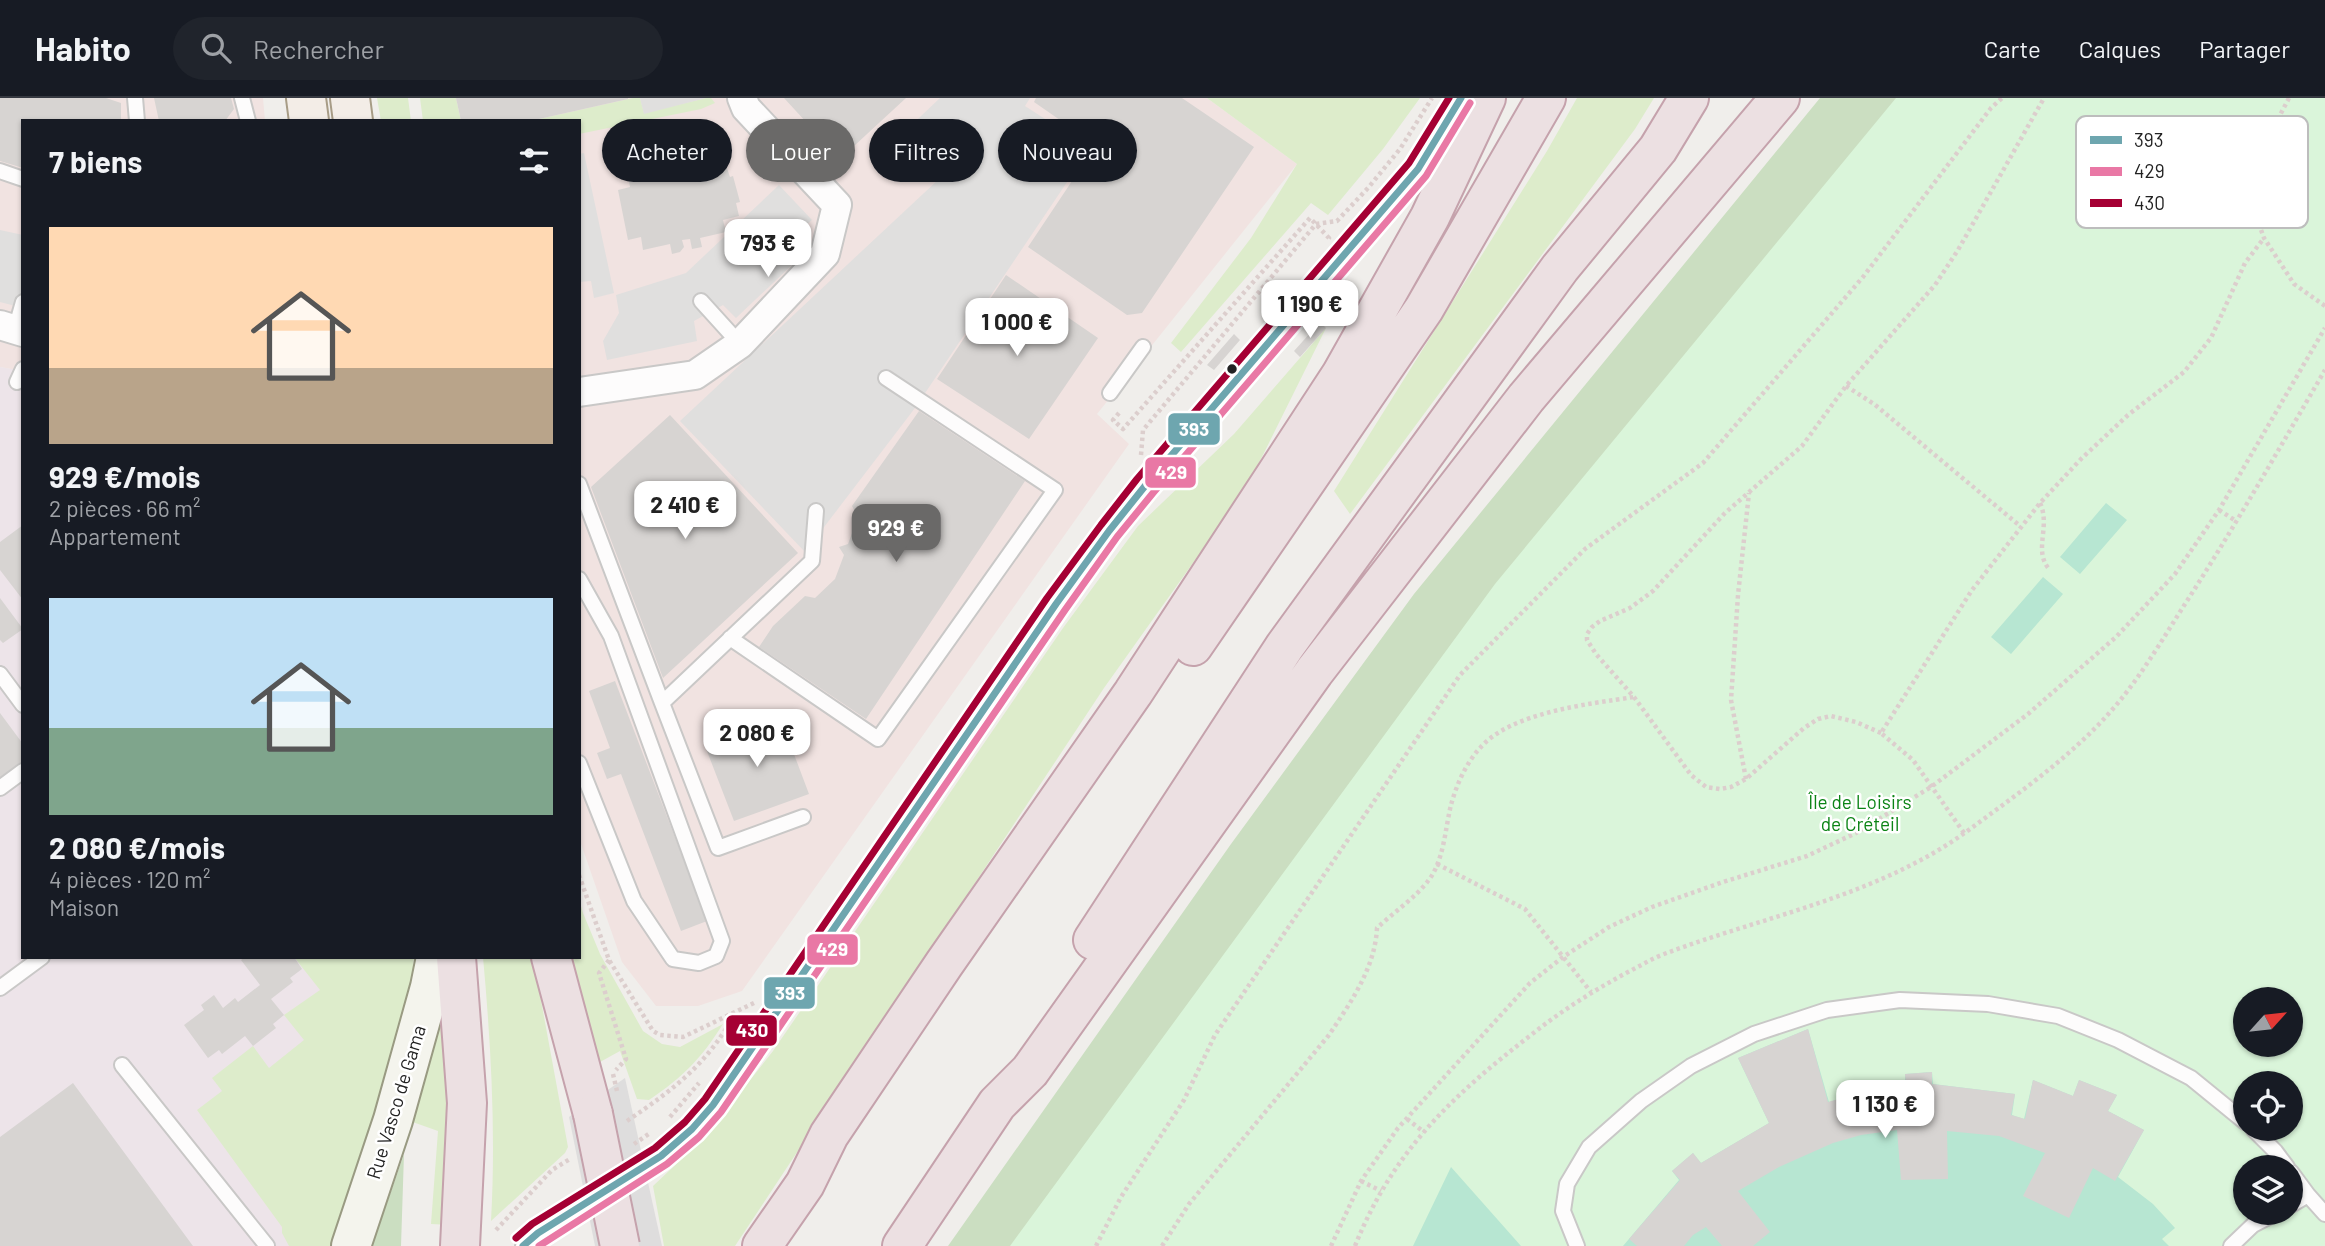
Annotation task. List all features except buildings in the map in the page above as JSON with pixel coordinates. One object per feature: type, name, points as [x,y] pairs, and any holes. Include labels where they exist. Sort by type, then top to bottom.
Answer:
[{"type":"highway","points":[[762,1246],[805,1184],[829,1135],[944,964],[1133,693],[1341,375],[1430,217],[1486,98]]},
{"type":"highway","points":[[805,1184],[841,1146],[1314,472],[1424,309],[1546,98]]},
{"type":"highway","points":[[997,1104],[1015,1059],[1285,646],[1560,268],[1658,149],[1689,98]]},
{"type":"highway","points":[[902,1246],[997,1104],[1030,1071],[1314,672],[1526,398],[1780,98]]},
{"type":"highway","points":[[456,959],[476,1240]]},
{"type":"highway","points":[[552,959],[593,1114],[620,1246]]},
{"type":"main road","points":[[306,98],[309,119]]},
{"type":"main road","points":[[350,98],[353,119]]},
{"type":"street","points":[[581,392],[695,375],[740,344],[825,254],[837,205],[746,108],[741,98]]},
{"type":"street","name":"Rue Vasco de Gama","points":[[351,1246],[393,1120],[436,959]]},
{"type":"lane","points":[[135,98],[137,119]]},
{"type":"lane","points":[[242,98],[247,119]]},
{"type":"lane","points":[[523,1246],[538,1233],[661,1156],[692,1129],[713,1105],[1109,531],[1418,169]]},
{"type":"lane","points":[[0,171],[21,178]]},
{"type":"lane","points":[[701,301],[740,344]]},
{"type":"lane","points":[[13,329],[21,307]]},
{"type":"lane","points":[[1110,393],[1143,347]]},
{"type":"lane","points":[[730,638],[878,739],[1055,490],[886,377]]},
{"type":"lane","points":[[581,489],[718,848],[803,817]]},
{"type":"lane","points":[[662,703],[812,561],[816,510]]},
{"type":"lane","points":[[581,583],[611,636],[722,942],[716,956],[699,963],[673,959],[634,901],[581,768]]},
{"type":"lane","points":[[0,674],[21,702]]},
{"type":"lane","points":[[0,788],[21,772]]},
{"type":"lane","points":[[0,988],[39,959]]},
{"type":"lane","points":[[1577,1246],[1563,1212],[1567,1184],[1589,1147],[1641,1101],[1690,1066],[1754,1034],[1827,1010],[1900,1000],[1988,1004],[2059,1016],[2118,1040],[2191,1078],[2233,1112]]},
{"type":"lane","points":[[122,1065],[267,1246]]},
{"type":"lane","points":[[2265,1141],[2278,1155]]},
{"type":"lane","points":[[2303,1188],[2325,1214]]},
{"type":"lane","points":[[2303,1198],[2308,1195]]},
{"type":"lane","points":[[2231,1246],[2253,1225]]},
{"type":"path","points":[[1142,454],[1143,430],[1317,224],[1337,221],[1368,188],[1400,149],[1432,98]]},
{"type":"path","points":[[1096,1246],[1121,1197],[1184,1100],[1215,1035],[1460,675],[1585,549],[1703,463],[1863,277],[1991,108],[2002,98]]},
{"type":"path","points":[[1964,833],[1913,760],[1881,733],[1856,722],[1831,716],[1818,719],[1804,728],[1746,779],[1731,787],[1706,787],[1691,775],[1634,697],[1596,654],[1587,640],[1587,634],[1591,627],[1600,621],[1630,608],[1653,591],[1702,536],[1802,446],[1846,386],[1935,285],[1958,250],[2044,98]]},
{"type":"path","points":[[2279,116],[2288,98]]},
{"type":"path","points":[[1121,410],[1113,420],[1123,429],[1310,218],[1329,238]]},
{"type":"path","points":[[2260,228],[2294,284],[2325,306]]},
{"type":"path","points":[[1881,733],[1972,590],[2040,502],[2128,415],[2184,372],[2211,338],[2245,263],[2264,238]]},
{"type":"path","points":[[1331,1246],[1361,1181],[1407,1119],[1530,983],[1563,957],[1609,928],[1652,907],[1807,856],[1856,833],[1931,787],[2028,714],[2116,637],[2175,573],[2219,510],[2325,328]]},
{"type":"path","points":[[1355,1246],[1365,1220],[1402,1158],[1444,1107],[1556,1015],[1591,992],[1659,956],[1841,895],[1897,872],[1936,852],[1964,833],[2059,762],[2112,710],[2149,660],[2236,521],[2325,370]]},
{"type":"path","points":[[1846,386],[1874,404],[2020,526]]},
{"type":"path","points":[[1746,779],[1731,700],[1749,492]]},
{"type":"path","points":[[2040,502],[2046,522],[2042,553],[2049,569]]},
{"type":"path","points":[[2219,510],[2236,521]]},
{"type":"path","points":[[1162,1246],[1189,1204],[1329,1035],[1369,968],[1376,945],[1377,928],[1428,881],[1437,864],[1452,802],[1472,757],[1481,745],[1527,719],[1572,707],[1634,697]]},
{"type":"path","points":[[1437,864],[1525,909],[1591,992]]},
{"type":"path","points":[[581,881],[609,960],[653,1031],[660,1035],[683,1037],[754,1003],[747,1014]]},
{"type":"path","points":[[609,960],[599,973],[626,1059],[613,1074]]},
{"type":"path","points":[[663,1125],[702,1080]]},
{"type":"path","points":[[1407,1119],[1424,1132]]},
{"type":"path","points":[[630,1146],[652,1132]]},
{"type":"path","points":[[1361,1181],[1381,1191]]},
{"type":"path","points":[[476,1240],[501,1233],[512,1225]]},
{"type":"shaded area","points":[[0,98],[263,98],[265,119],[21,119],[21,371],[0,367]]},
{"type":"shaded area","points":[[432,98],[1207,98],[1297,164],[1097,414],[1129,444],[742,991],[698,1006],[656,1006],[622,962],[581,844],[581,119]]},
{"type":"shaded area","points":[[640,98],[706,98],[644,114]]},
{"type":"shaded area","points":[[940,98],[1030,98],[1025,106],[1045,119],[998,119],[998,182],[1067,182],[915,408],[805,552],[680,421],[936,182],[984,182],[984,119],[918,119]]},
{"type":"shaded area","points":[[584,153],[614,293],[594,298],[591,281],[581,282],[581,154]]},
{"type":"shaded area","points":[[779,185],[812,220],[797,233],[809,249],[736,318],[723,305],[694,321],[697,341],[607,360],[603,341],[619,313],[616,295],[686,273]]},
{"type":"shaded area","points":[[0,230],[21,235],[21,307],[0,302]]},
{"type":"shaded area","points":[[0,367],[21,371],[21,959],[389,959],[326,1246],[0,1246]]},
{"type":"green space","points":[[377,98],[408,98],[411,119],[381,119]]},
{"type":"green space","points":[[420,98],[456,98],[461,119],[423,119]]},
{"type":"green space","points":[[633,98],[640,98],[644,113],[706,98],[711,98],[715,103],[701,109],[652,119],[602,119],[602,129],[581,134],[581,119],[539,119]]},
{"type":"green space","points":[[1207,98],[1420,98],[1383,149],[1328,215],[1311,203],[1181,352],[1171,343],[1251,238],[1297,164]]},
{"type":"green space","points":[[1577,98],[1654,98],[1635,129],[1350,514],[1334,491],[1547,151]]},
{"type":"green space","points":[[1820,98],[2091,98],[1044,1246],[948,1246],[1231,844],[1414,594]]},
{"type":"green space","name":"Île de Loisirs de Créteil","points":[[1896,98],[2325,98],[2325,1246],[1010,1246],[1495,584]]},
{"type":"green space","points":[[1326,328],[1247,487],[1104,688],[735,1246],[664,1246],[653,1186],[705,1137],[773,1051],[1063,628],[1138,526],[1234,434]]},
{"type":"green space","points":[[2106,503],[2127,520],[2080,574],[2060,557]]},
{"type":"green space","points":[[2043,577],[2063,594],[2011,654],[1991,637]]},
{"type":"green space","points":[[581,906],[600,954],[643,1031],[662,1044],[680,1047],[723,1024],[690,1066],[649,1100],[637,1099],[620,1051],[600,1062],[572,959],[581,959]]},
{"type":"green space","points":[[296,959],[414,959],[403,1031],[393,1068],[332,1246],[289,1246],[282,1227],[197,1110],[222,1091],[212,1078],[253,1046],[269,1068],[304,1040],[284,1015],[320,990]]},
{"type":"green space","points":[[483,959],[533,959],[568,1147],[565,1153],[491,1221],[492,1089]]},
{"type":"green space","points":[[447,1023],[451,1225],[431,1224],[438,1131],[407,1120],[441,1024]]},
{"type":"green space","points":[[1808,1029],[1829,1102],[1874,1089],[1905,1085],[1905,1074],[1932,1072],[1933,1084],[2015,1094],[2012,1115],[2024,1119],[2033,1080],[2073,1096],[2079,1080],[2117,1095],[2108,1111],[2144,1130],[2118,1177],[2153,1204],[2175,1228],[2162,1239],[2169,1246],[1623,1246],[1679,1180],[1672,1171],[1693,1153],[1701,1163],[1769,1123],[1738,1058]]},
{"type":"green space","points":[[404,1154],[401,1246],[372,1246]]},
{"type":"green space","points":[[1451,1167],[1521,1246],[1413,1246]]},
{"type":"pier","points":[[625,1078],[662,1246],[595,1246],[569,1117]]},
{"type":"transit line","name":"430","points":[[516,1238],[532,1224],[655,1148],[685,1122],[705,1099],[1047,598],[1101,525],[1137,479],[1409,163],[1449,98]]},
{"type":"transit line","name":"393","points":[[523,1246],[538,1233],[661,1156],[692,1129],[713,1105],[1056,604],[1109,531],[1418,169],[1461,98]]},
{"type":"transit line","name":"429","points":[[539,1246],[667,1164],[699,1137],[721,1112],[1117,537],[1426,176],[1470,103]]}]
